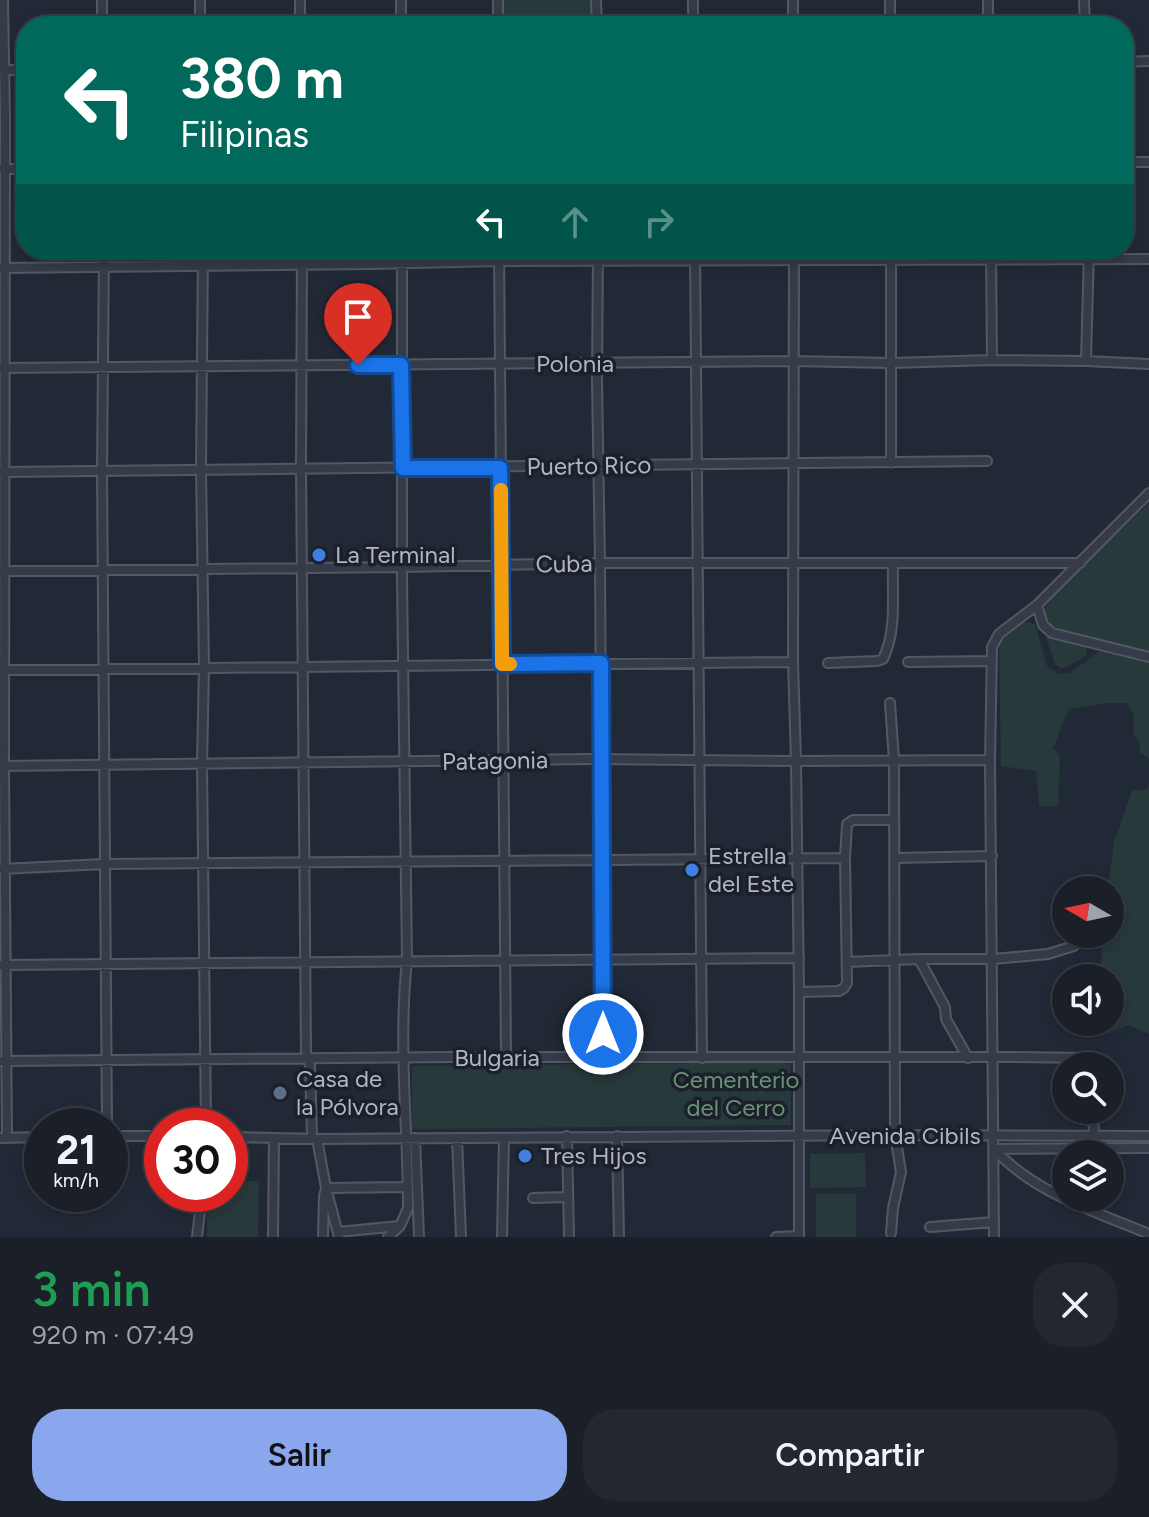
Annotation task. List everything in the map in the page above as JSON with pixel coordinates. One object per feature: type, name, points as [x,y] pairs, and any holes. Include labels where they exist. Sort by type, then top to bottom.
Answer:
[{"type":"street","points":[[3,0],[4,1138],[24,1137]]},
{"type":"street","points":[[104,260],[102,571],[107,1108]]},
{"type":"street","points":[[203,260],[202,764],[206,1108]]},
{"type":"street","points":[[302,260],[306,1052],[310,1065],[314,1138],[339,1234],[400,1226]]},
{"type":"street","points":[[401,260],[407,961],[405,1059],[419,1237]]},
{"type":"street","points":[[3,268],[614,260]]},
{"type":"street","points":[[695,260],[702,1058]]},
{"type":"street","points":[[776,1237],[799,1236],[799,958],[793,662],[794,260]]},
{"type":"street","points":[[891,260],[891,463]]},
{"type":"street","points":[[991,260],[992,360]]},
{"type":"street","points":[[1086,361],[1089,260]]},
{"type":"street","points":[[500,261],[506,1057]]},
{"type":"street","points":[[598,261],[603,1058]]},
{"type":"street","name":"Polonia","points":[[2,368],[992,360],[1149,364]]},
{"type":"street","name":"Puerto Rico","points":[[2,472],[987,461]]},
{"type":"street","points":[[994,1237],[992,647],[997,636],[1037,605],[1149,493]]},
{"type":"street","name":"Cuba","points":[[2,571],[600,563],[1080,563]]},
{"type":"street","points":[[828,663],[883,659],[892,625],[893,563]]},
{"type":"street","points":[[1037,605],[1043,625],[1052,633],[1149,657]]},
{"type":"street","points":[[908,662],[991,661]]},
{"type":"street","points":[[2,670],[793,662]]},
{"type":"street","points":[[890,703],[894,760],[895,1135],[901,1172],[891,1233]]},
{"type":"street","name":"Patagonia","points":[[2,766],[990,760]]},
{"type":"street","points":[[799,992],[843,990],[847,983],[847,824],[853,820],[894,820]]},
{"type":"street","points":[[895,858],[992,856]]},
{"type":"street","points":[[3,869],[104,864],[845,858]]},
{"type":"street","points":[[847,962],[993,959],[1048,954],[1068,948]]},
{"type":"street","points":[[3,965],[799,958]]},
{"type":"street","points":[[919,959],[945,1007],[946,1019],[968,1058]]},
{"type":"street","name":"Bulgaria","points":[[4,1061],[896,1056],[1052,1060]]},
{"type":"street","points":[[1094,1124],[1094,1136]]},
{"type":"street","points":[[567,1136],[569,1237]]},
{"type":"street","points":[[617,1136],[619,1237]]},
{"type":"street","name":"Avenida Cibils","points":[[248,1137],[1149,1136]]},
{"type":"street","points":[[273,1237],[274,1138]]},
{"type":"street","points":[[388,1237],[400,1226],[408,1208],[410,1138]]},
{"type":"street","points":[[457,1138],[461,1237]]},
{"type":"street","points":[[502,1237],[504,1138]]},
{"type":"street","points":[[995,1149],[1149,1148]]},
{"type":"street","points":[[995,1149],[1012,1167],[1037,1184],[1149,1234]]},
{"type":"street","points":[[326,1188],[408,1187]]},
{"type":"street","points":[[323,1237],[326,1188]]},
{"type":"street","points":[[533,1198],[567,1197]]},
{"type":"street","points":[[197,1237],[200,1212]]},
{"type":"street","points":[[930,1227],[994,1222]]},
{"type":"green space","points":[[501,0],[593,0],[593,16],[502,16]]},
{"type":"green space","points":[[1149,503],[1149,651],[1052,626],[1045,616],[1049,600]]},
{"type":"green space","points":[[1021,622],[1035,624],[1047,666],[1059,674],[1070,673],[1101,650],[1149,662],[1149,759],[1140,752],[1139,742],[1133,734],[1134,716],[1127,703],[1069,709],[1053,748],[1060,756],[1058,806],[1039,806],[1036,771],[1001,766],[999,633]]},
{"type":"green space","points":[[1047,636],[1086,647],[1087,655],[1060,668],[1055,664]]},
{"type":"green space","points":[[1149,782],[1149,1034],[1128,1025],[1124,1027],[1124,964],[1101,964],[1102,948],[1124,948],[1124,876],[1110,876],[1114,842],[1132,791],[1147,789]]},
{"type":"green space","name":"Cementerio del Cerro","points":[[791,1062],[791,1125],[412,1129],[412,1066]]},
{"type":"green space","points":[[865,1153],[866,1187],[810,1188],[810,1154]]},
{"type":"green space","points":[[248,1181],[259,1181],[258,1237],[207,1237],[207,1212],[248,1212]]},
{"type":"green space","points":[[816,1194],[856,1194],[856,1237],[816,1237]]},
{"type":"slow traffic","points":[[501,490],[502,664],[510,664]]},
{"type":"place","name":"La Terminal","points":[[319,555]]},
{"type":"place","name":"Estrella del Este","points":[[692,870]]},
{"type":"place","name":"Casa de la Pólvora","points":[[280,1093]]},
{"type":"place","name":"Tres Hijos","points":[[525,1156]]},
{"type":"route","points":[[358,365],[401,365],[403,468],[500,468],[502,664],[601,663],[603,1034]]}]
